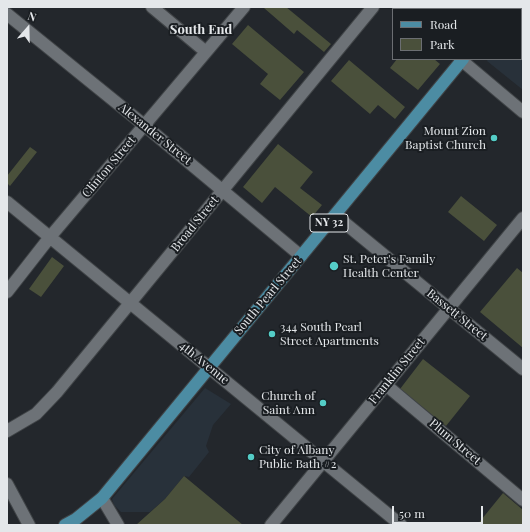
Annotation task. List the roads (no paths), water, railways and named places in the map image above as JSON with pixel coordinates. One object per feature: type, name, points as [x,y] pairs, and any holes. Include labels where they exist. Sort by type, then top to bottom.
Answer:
[{"type":"main road","name":"South Pearl Street","points":[[65,525],[76,519],[102,498],[461,60]]},
{"type":"street","points":[[152,7],[206,52]]},
{"type":"street","name":"Clinton Street","points":[[7,292],[50,237],[244,7]]},
{"type":"street","name":"Broad Street","points":[[7,431],[36,414],[57,392],[373,7]]},
{"type":"street","name":"Alexander Street","points":[[7,14],[144,124],[301,256]]},
{"type":"street","points":[[463,60],[523,112]]},
{"type":"street","name":"4th Avenue","points":[[7,202],[401,525]]},
{"type":"street","name":"Bassett Street","points":[[335,215],[523,369]]},
{"type":"street","name":"Franklin Street","points":[[271,525],[523,218]]},
{"type":"street","name":"Plum Street","points":[[386,385],[523,500]]},
{"type":"street","points":[[7,484],[29,525]]},
{"type":"street","points":[[102,498],[118,525]]},
{"type":"place","name":"Mount Zion Baptist Church","points":[[494,138]]},
{"type":"place","name":"St. Peter's Family Health Center","points":[[334,266]]},
{"type":"place","name":"344 South Pearl Street Apartments","points":[[272,334]]},
{"type":"place","name":"Church of Saint Ann","points":[[323,403]]},
{"type":"place","name":"City of Albany Public Bath #2","points":[[251,457]]},
{"type":"district","name":"South End","points":[[201,30]]}]
